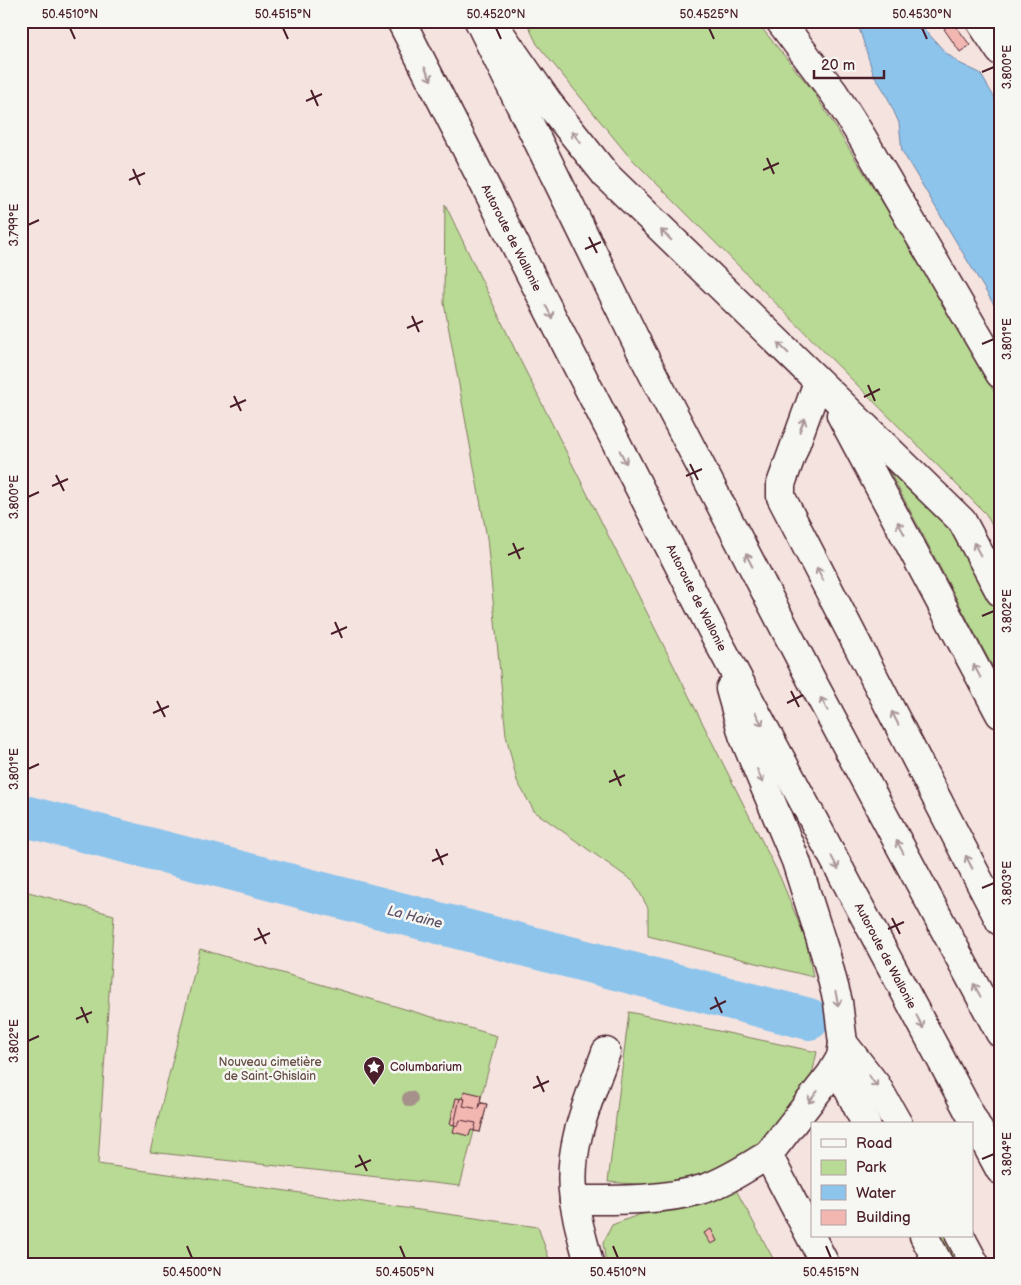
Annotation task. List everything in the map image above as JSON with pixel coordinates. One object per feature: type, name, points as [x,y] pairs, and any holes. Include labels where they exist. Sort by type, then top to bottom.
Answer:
[{"type":"main road","name":"Autoroute de Wallonie","points":[[401,21],[712,630],[1000,1170]]},
{"type":"main road","points":[[479,21],[650,368],[813,683],[1000,1033]]},
{"type":"main road","points":[[492,21],[550,105],[606,176],[962,521],[1000,592]]},
{"type":"main road","points":[[780,21],[834,93],[862,137],[1000,374]]},
{"type":"main road","points":[[980,21],[1000,51]]},
{"type":"main road","points":[[824,389],[1000,714]]},
{"type":"main road","points":[[824,389],[781,484],[780,497],[1000,921]]},
{"type":"main road","points":[[712,630],[744,735],[796,861],[826,956],[838,1002],[846,1084],[865,1122]]},
{"type":"main road","points":[[842,1050],[876,1085],[897,1122]]},
{"type":"main road","points":[[574,1200],[653,1197],[704,1189],[727,1179],[768,1155],[831,1074],[842,1050]]},
{"type":"main road","points":[[589,1264],[574,1200],[573,1158],[578,1133],[606,1052]]},
{"type":"main road","points":[[768,1155],[811,1237]]},
{"type":"main road","points":[[811,1238],[825,1264]]},
{"type":"main road","points":[[925,1238],[939,1264]]},
{"type":"main road","points":[[961,1238],[975,1264]]},
{"type":"green space","points":[[526,21],[756,21],[813,91],[911,248],[1000,402],[1000,541],[986,514],[627,154],[537,44]]},
{"type":"green space","points":[[445,204],[519,358],[780,877],[806,940],[813,977],[648,936],[648,908],[634,882],[534,811],[517,781],[506,735],[487,538],[444,303]]},
{"type":"green space","points":[[886,465],[954,527],[1000,612],[1000,681]]},
{"type":"green space","points":[[21,890],[114,915],[98,1164],[538,1227],[551,1264],[21,1264]]},
{"type":"green space","name":"Nouveau cimetière de Saint-Ghislain","points":[[200,949],[497,1036],[480,1102],[487,1104],[480,1132],[474,1131],[460,1186],[150,1152]]},
{"type":"green space","points":[[629,1012],[817,1052],[810,1084],[767,1144],[724,1172],[663,1186],[608,1182]]},
{"type":"green space","points":[[736,1190],[776,1264],[606,1264],[603,1243],[612,1225],[638,1215],[674,1206],[711,1202]]},
{"type":"green space","points":[[941,1238],[950,1238],[960,1264],[955,1264]]},
{"type":"water","points":[[853,21],[917,21],[945,52],[959,63],[980,73],[1000,107],[1000,315],[902,151],[899,123],[886,94],[873,73],[860,31]]},
{"type":"building","points":[[953,22],[970,45],[960,52],[944,29]]},
{"type":"building","points":[[464,1091],[481,1095],[480,1102],[483,1104],[476,1131],[471,1130],[469,1136],[453,1132],[455,1125],[450,1124],[456,1098],[463,1099]]},
{"type":"building","points":[[460,1098],[465,1099],[463,1106],[479,1109],[480,1103],[487,1104],[480,1132],[474,1131],[476,1123],[460,1120],[458,1126],[454,1125]]},
{"type":"building","points":[[711,1229],[717,1241],[711,1244],[704,1233]]},
{"type":"waterway","name":"La Haine","points":[[21,815],[809,1019]]},
{"type":"place","name":"Columbarium","points":[[374,1086]]}]
